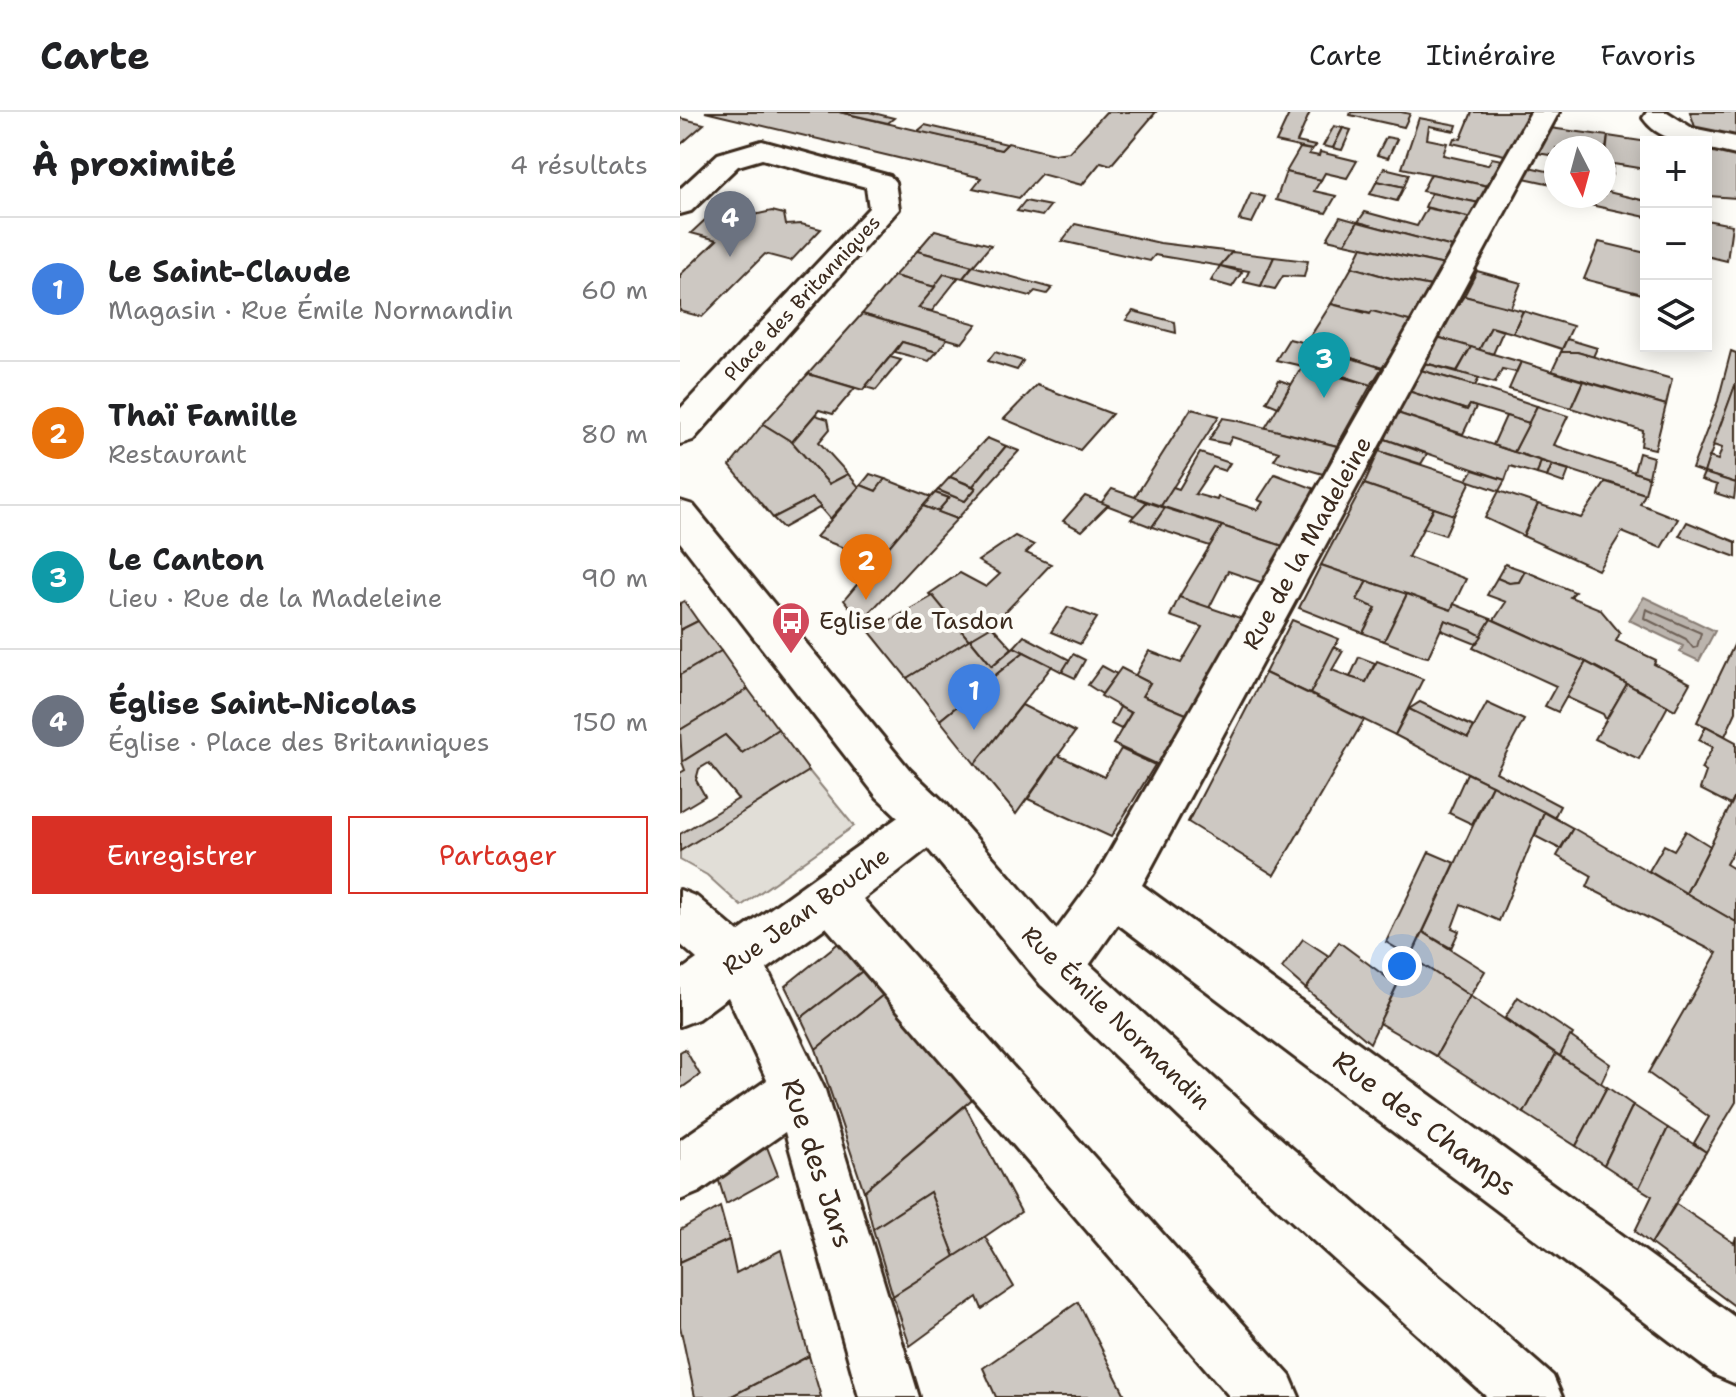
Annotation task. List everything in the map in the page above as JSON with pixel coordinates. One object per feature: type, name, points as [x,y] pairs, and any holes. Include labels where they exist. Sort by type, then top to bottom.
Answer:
[{"type":"street","name":"Rue de la Madeleine","points":[[1058,968],[1113,892],[1545,112]]},
{"type":"street","points":[[1649,114],[1683,135],[1736,146]]},
{"type":"street","name":"Place des Britanniques","points":[[680,205],[728,160],[762,150],[880,182],[884,209],[680,431]]},
{"type":"street","name":"Rue Émile Normandin","points":[[682,512],[893,783],[931,819],[1058,968],[1244,1142],[1532,1397]]},
{"type":"street","name":"Rue Jean Bouche","points":[[680,1001],[738,963],[931,819]]},
{"type":"street","name":"Rue des Champs","points":[[1113,892],[1736,1354]]},
{"type":"street","points":[[830,896],[1269,1397]]},
{"type":"street","name":"Rue des Jars","points":[[680,913],[738,963],[799,1090],[889,1397]]},
{"type":"street","points":[[680,1173],[799,1090]]},
{"type":"shaded area","points":[[809,771],[854,826],[741,906],[707,875],[680,860],[680,851]]},
{"type":"water","points":[[1644,597],[1715,631],[1699,661],[1680,652],[1683,646],[1629,620]]},
{"type":"building","points":[[705,112],[839,112],[1001,150],[1008,143],[1054,154],[1069,152],[1106,112],[1156,112],[1111,165],[1101,162],[1082,185],[1041,174],[1019,198],[973,188],[981,178],[978,177]]},
{"type":"building","points":[[839,112],[869,112],[894,118],[888,123]]},
{"type":"building","points":[[1290,112],[1310,112],[1297,142],[1315,146],[1312,150],[1276,142]]},
{"type":"building","points":[[1351,112],[1410,114],[1404,127],[1350,115]]},
{"type":"building","points":[[1472,112],[1533,112],[1509,156],[1452,143],[1454,138],[1461,139]]},
{"type":"building","points":[[1690,112],[1736,112],[1736,137],[1696,130]]},
{"type":"building","points":[[680,118],[704,124],[680,145]]},
{"type":"building","points":[[1419,118],[1457,125],[1455,131],[1429,126],[1427,139],[1447,143],[1443,155],[1488,165],[1492,158],[1507,161],[1493,187],[1402,168]]},
{"type":"building","points":[[925,125],[1007,144],[1001,150],[918,131]]},
{"type":"building","points":[[1334,126],[1343,128],[1333,148],[1323,146]]},
{"type":"building","points":[[1343,128],[1351,130],[1342,150],[1333,148]]},
{"type":"building","points":[[1550,128],[1608,136],[1546,136]]},
{"type":"building","points":[[1386,137],[1397,139],[1388,158],[1377,155]]},
{"type":"building","points":[[1616,137],[1640,141],[1640,168],[1616,164]]},
{"type":"building","points":[[1544,140],[1544,154],[1537,153]]},
{"type":"building","points":[[1300,148],[1311,150],[1309,154],[1319,156],[1320,152],[1357,161],[1347,178],[1325,173],[1321,180],[1286,172]]},
{"type":"building","points":[[1712,152],[1736,155],[1736,198],[1712,196]]},
{"type":"building","points":[[1529,167],[1544,170],[1544,182],[1524,178]]},
{"type":"building","points":[[1384,168],[1409,174],[1404,187],[1377,181]]},
{"type":"building","points":[[1286,172],[1321,180],[1314,191],[1336,196],[1326,213],[1276,200]]},
{"type":"building","points":[[1431,174],[1493,187],[1484,204],[1422,191]]},
{"type":"building","points":[[1377,181],[1404,187],[1397,201],[1370,194]]},
{"type":"building","points":[[1251,193],[1265,197],[1252,223],[1239,220]]},
{"type":"building","points":[[1431,193],[1484,204],[1476,219],[1425,207]]},
{"type":"building","points":[[1616,194],[1640,200],[1640,216],[1604,208],[1616,208]]},
{"type":"building","points":[[1025,201],[1050,206],[1042,216],[1017,211]]},
{"type":"building","points":[[723,203],[744,208],[754,215],[772,211],[784,214],[786,225],[801,224],[821,229],[791,261],[765,254],[702,317],[680,311],[680,275],[717,240],[691,233]]},
{"type":"building","points":[[1427,208],[1476,219],[1460,249],[1358,222],[1365,212],[1417,226]]},
{"type":"building","points":[[1340,217],[1358,222],[1345,243],[1327,239]]},
{"type":"building","points":[[1712,221],[1732,225],[1727,261],[1712,257]]},
{"type":"building","points":[[1358,222],[1460,249],[1449,266],[1345,243]]},
{"type":"building","points":[[1075,224],[1160,243],[1232,252],[1220,266],[1155,255],[1150,261],[1062,241]]},
{"type":"building","points":[[935,230],[991,245],[973,266],[917,251]]},
{"type":"building","points":[[1599,242],[1640,252],[1640,293],[1584,279]]},
{"type":"building","points":[[1362,247],[1449,266],[1436,287],[1390,278],[1352,267]]},
{"type":"building","points":[[917,251],[972,266],[963,278],[944,274],[935,287],[894,276]]},
{"type":"building","points":[[1232,252],[1274,257],[1261,286],[1244,282],[1249,271],[1220,266]]},
{"type":"building","points":[[1274,257],[1308,261],[1304,277],[1283,276],[1275,289],[1261,286]]},
{"type":"building","points":[[973,266],[1052,288],[1047,294],[1035,291],[1030,296],[963,278]]},
{"type":"building","points":[[1220,266],[1242,272],[1232,287],[1211,281]]},
{"type":"building","points":[[1352,267],[1436,287],[1413,322],[1331,304]]},
{"type":"building","points":[[1477,271],[1521,283],[1510,309],[1464,296]]},
{"type":"building","points":[[944,274],[958,278],[932,311],[918,308]]},
{"type":"building","points":[[894,276],[935,287],[918,308],[977,324],[962,343],[862,314]]},
{"type":"building","points":[[1464,296],[1523,311],[1513,333],[1491,327],[1479,350],[1437,337]]},
{"type":"building","points":[[1331,304],[1413,322],[1382,368],[1348,357],[1337,374],[1276,360],[1289,339],[1306,343]]},
{"type":"building","points":[[1133,311],[1175,322],[1176,333],[1126,320]]},
{"type":"building","points":[[1523,311],[1573,326],[1562,349],[1513,333]]},
{"type":"building","points":[[862,314],[947,339],[937,352],[902,342],[863,390],[808,374]]},
{"type":"building","points":[[1491,327],[1503,331],[1493,354],[1479,350]]},
{"type":"building","points":[[1437,337],[1471,347],[1457,371],[1421,362]]},
{"type":"building","points":[[1567,339],[1597,348],[1593,357],[1577,352],[1561,352]]},
{"type":"building","points":[[902,342],[937,352],[929,361],[895,352]]},
{"type":"building","points":[[1471,347],[1521,362],[1516,372],[1502,369],[1495,383],[1457,372]]},
{"type":"building","points":[[1731,351],[1736,353],[1736,383],[1704,473],[1692,469],[1718,401]]},
{"type":"building","points":[[995,352],[1023,361],[1017,370],[988,361]]},
{"type":"building","points":[[1561,352],[1577,352],[1672,379],[1666,405],[1552,371]]},
{"type":"building","points":[[890,357],[901,360],[876,390],[865,387]]},
{"type":"building","points":[[1348,357],[1382,368],[1371,385],[1337,374]]},
{"type":"building","points":[[1421,362],[1479,378],[1475,386],[1417,369]]},
{"type":"building","points":[[1521,362],[1583,381],[1571,408],[1509,389]]},
{"type":"building","points":[[1302,367],[1371,385],[1337,446],[1265,428]]},
{"type":"building","points":[[1417,369],[1537,406],[1529,423],[1470,405],[1467,410],[1408,391]]},
{"type":"building","points":[[808,374],[855,388],[833,414],[819,410],[792,442],[763,424]]},
{"type":"building","points":[[1279,380],[1291,384],[1278,407],[1266,402]]},
{"type":"building","points":[[1583,381],[1666,405],[1655,449],[1641,446],[1643,431],[1571,408]]},
{"type":"building","points":[[1736,383],[1736,483],[1704,473],[1709,457],[1718,460],[1722,448],[1713,445]]},
{"type":"building","points":[[1037,385],[1112,414],[1080,450],[1004,419]]},
{"type":"building","points":[[1408,391],[1467,410],[1470,405],[1476,407],[1463,434],[1397,413]]},
{"type":"building","points":[[1537,406],[1568,416],[1554,445],[1649,477],[1645,494],[1514,452]]},
{"type":"building","points":[[1191,409],[1219,416],[1161,506],[1135,497]]},
{"type":"building","points":[[1397,413],[1541,461],[1537,474],[1510,466],[1505,480],[1385,439]]},
{"type":"building","points":[[815,415],[828,419],[830,429],[819,442],[848,474],[829,484],[792,442]]},
{"type":"building","points":[[1506,416],[1529,423],[1514,452],[1493,445]]},
{"type":"building","points":[[1223,418],[1337,446],[1323,474],[1274,460],[1279,452],[1232,437],[1228,444],[1209,440]]},
{"type":"building","points":[[763,424],[792,442],[829,484],[848,474],[859,487],[830,519],[812,498],[773,518],[730,466]]},
{"type":"building","points":[[987,438],[1006,446],[973,486],[950,477]]},
{"type":"building","points":[[1385,439],[1427,454],[1421,464],[1379,451]]},
{"type":"building","points":[[1006,446],[1019,451],[957,519],[937,512],[949,498],[935,493],[938,490],[965,501],[976,488],[973,486]]},
{"type":"building","points":[[1379,451],[1471,481],[1454,515],[1364,484]]},
{"type":"building","points":[[1200,453],[1230,463],[1225,471],[1213,467],[1195,494],[1217,500],[1218,497],[1258,510],[1263,502],[1258,500],[1275,474],[1315,489],[1283,546],[1161,506],[1173,487],[1179,489]]},
{"type":"building","points":[[1639,453],[1653,457],[1649,477],[1634,472]]},
{"type":"building","points":[[1541,461],[1552,465],[1547,477],[1537,474]]},
{"type":"building","points":[[1552,465],[1569,470],[1564,483],[1547,477]]},
{"type":"building","points":[[1473,470],[1505,480],[1499,491],[1467,480]]},
{"type":"building","points":[[1704,473],[1736,483],[1734,499],[1715,493],[1717,485],[1701,480]]},
{"type":"building","points":[[870,474],[885,479],[876,491],[861,485]]},
{"type":"building","points":[[950,477],[976,488],[965,501],[938,490]]},
{"type":"building","points":[[885,479],[931,497],[877,561],[816,537],[861,485],[876,491]]},
{"type":"building","points":[[1606,482],[1645,494],[1640,504],[1678,519],[1661,548],[1622,532],[1598,570],[1523,536],[1538,504],[1581,518]]},
{"type":"building","points":[[1364,484],[1434,508],[1408,557],[1466,579],[1451,610],[1321,565]]},
{"type":"building","points":[[1112,489],[1147,502],[1135,516],[1101,503]]},
{"type":"building","points":[[1499,491],[1538,504],[1523,536],[1485,518]]},
{"type":"building","points":[[935,493],[949,498],[937,512],[923,506]]},
{"type":"building","points":[[1085,496],[1108,505],[1082,531],[1063,521]]},
{"type":"building","points":[[812,498],[821,507],[783,528],[773,518]]},
{"type":"building","points":[[1147,502],[1165,508],[1152,527],[1131,519]]},
{"type":"building","points":[[923,506],[957,519],[861,622],[844,600]]},
{"type":"building","points":[[1165,508],[1222,526],[1210,546],[1152,527]]},
{"type":"building","points":[[1434,508],[1454,515],[1445,535],[1423,528]]},
{"type":"building","points":[[1687,522],[1736,542],[1736,557],[1679,536]]},
{"type":"building","points":[[1222,526],[1283,546],[1263,583],[1228,571],[1209,608],[1179,597]]},
{"type":"building","points":[[1015,536],[1034,545],[1026,553],[1051,564],[989,629],[969,640],[929,594],[960,573],[986,587],[1000,574],[978,561]]},
{"type":"building","points":[[1505,564],[1525,571],[1519,582],[1509,583],[1497,578]]},
{"type":"building","points":[[1321,565],[1367,581],[1357,600],[1376,608],[1363,633],[1299,608]]},
{"type":"building","points":[[1525,571],[1575,592],[1570,597],[1600,609],[1620,633],[1616,641],[1656,660],[1654,664],[1690,683],[1675,710],[1586,662],[1494,620],[1506,602],[1487,595],[1497,578],[1509,583],[1519,582]]},
{"type":"building","points":[[1367,581],[1407,594],[1384,641],[1363,633],[1376,608],[1357,600]]},
{"type":"building","points":[[1407,594],[1451,610],[1454,604],[1491,619],[1482,636],[1445,620],[1428,657],[1423,656],[1384,641]]},
{"type":"building","points":[[933,596],[969,640],[907,678],[870,632]]},
{"type":"building","points":[[1179,597],[1243,619],[1191,716],[1142,696],[1150,683],[1135,676],[1149,651],[1181,663],[1202,627],[1170,616]]},
{"type":"building","points":[[684,601],[698,621],[680,630],[680,603]]},
{"type":"building","points":[[1068,607],[1097,618],[1080,644],[1051,632]]},
{"type":"building","points":[[1491,619],[1586,662],[1558,712],[1545,706],[1556,686],[1473,648]]},
{"type":"building","points":[[1292,620],[1339,639],[1310,694],[1265,673]]},
{"type":"building","points":[[1445,620],[1482,636],[1476,644],[1441,630]]},
{"type":"building","points":[[698,621],[721,651],[680,675],[680,630]]},
{"type":"building","points":[[992,626],[1012,648],[992,666],[970,639]]},
{"type":"building","points":[[1024,636],[1070,660],[1062,672],[1014,647]]},
{"type":"building","points":[[970,639],[992,666],[1014,647],[1024,652],[940,720],[907,678]]},
{"type":"building","points":[[1736,641],[1736,712],[1725,736],[1697,722]]},
{"type":"building","points":[[1334,647],[1343,651],[1332,670],[1350,677],[1366,682],[1377,661],[1423,679],[1395,735],[1310,694]]},
{"type":"building","points":[[721,651],[748,689],[680,730],[680,675]]},
{"type":"building","points":[[1024,652],[1052,666],[975,764],[940,720]]},
{"type":"building","points":[[1073,654],[1085,660],[1075,678],[1062,672]]},
{"type":"building","points":[[1359,657],[1375,663],[1366,682],[1350,677]]},
{"type":"building","points":[[1586,662],[1627,684],[1606,720],[1603,714],[1566,697]]},
{"type":"building","points":[[1102,666],[1117,674],[1102,694],[1088,685]]},
{"type":"building","points":[[1121,668],[1150,683],[1142,696],[1191,716],[1163,767],[1113,744],[1131,713],[1101,696]]},
{"type":"building","points":[[1265,673],[1364,720],[1274,875],[1188,822]]},
{"type":"building","points":[[1627,684],[1668,706],[1639,759],[1595,739]]},
{"type":"building","points":[[748,689],[778,729],[742,753],[725,735],[682,762],[680,730]]},
{"type":"building","points":[[1420,702],[1474,727],[1468,738],[1409,709]]},
{"type":"building","points":[[1487,703],[1524,720],[1496,772],[1560,806],[1554,818],[1395,735],[1409,709],[1468,738]]},
{"type":"building","points":[[1022,705],[1075,732],[1016,814],[975,764]]},
{"type":"building","points":[[1120,707],[1131,713],[1121,729],[1111,724]]},
{"type":"building","points":[[1706,726],[1736,742],[1736,795],[1731,805],[1700,789],[1706,772],[1701,769],[1713,747],[1699,740]]},
{"type":"building","points":[[778,729],[809,771],[680,851],[680,834],[738,799],[709,763],[699,769],[696,780],[705,796],[680,811],[680,773],[685,770],[682,762],[725,735],[742,753]]},
{"type":"building","points":[[1121,749],[1155,765],[1111,837],[1028,799],[1058,755],[1104,777]]},
{"type":"building","points":[[1467,773],[1492,785],[1472,824],[1449,813]]},
{"type":"building","points":[[1492,785],[1544,812],[1499,921],[1461,904],[1452,928],[1459,931],[1451,948],[1423,932]]},
{"type":"building","points":[[1736,795],[1736,846],[1726,864],[1736,870],[1736,922],[1686,893]]},
{"type":"building","points":[[1544,812],[1573,828],[1560,849],[1535,836]]},
{"type":"building","points":[[1573,828],[1736,922],[1736,1102],[1706,1152],[1694,1143],[1709,1117],[1648,1073],[1717,953],[1587,887],[1592,876],[1557,856]]},
{"type":"building","points":[[1686,831],[1710,846],[1686,893],[1649,871],[1664,845],[1674,850]]},
{"type":"building","points":[[1429,852],[1455,863],[1411,957],[1386,942]]},
{"type":"building","points":[[1423,932],[1485,971],[1470,996],[1411,957]]},
{"type":"building","points":[[851,933],[873,963],[801,1018],[785,986]]},
{"type":"building","points":[[1303,939],[1329,956],[1306,989],[1282,968]]},
{"type":"building","points":[[1339,942],[1397,985],[1370,1043],[1306,989]]},
{"type":"building","points":[[1411,957],[1470,996],[1436,1056],[1379,1023]]},
{"type":"building","points":[[873,963],[893,987],[816,1049],[801,1018]]},
{"type":"building","points":[[893,987],[977,1095],[864,1191],[816,1049]]},
{"type":"building","points":[[1470,996],[1556,1054],[1524,1113],[1436,1056]]},
{"type":"building","points":[[1518,997],[1573,1034],[1560,1056],[1505,1018]]},
{"type":"building","points":[[1570,1036],[1610,1064],[1601,1083],[1560,1056]]},
{"type":"building","points":[[685,1049],[700,1075],[680,1089],[680,1052]]},
{"type":"building","points":[[1556,1054],[1607,1087],[1576,1146],[1524,1113]]},
{"type":"building","points":[[1607,1087],[1633,1105],[1604,1165],[1576,1146]]},
{"type":"building","points":[[1633,1105],[1668,1128],[1639,1188],[1604,1165]]},
{"type":"building","points":[[965,1106],[1021,1212],[955,1257],[930,1192],[873,1229],[864,1191]]},
{"type":"building","points":[[1668,1128],[1706,1152],[1651,1244],[1635,1231],[1652,1196],[1639,1188]]},
{"type":"building","points":[[767,1147],[778,1175],[726,1204],[718,1178]]},
{"type":"building","points":[[930,1192],[955,1257],[893,1296],[873,1229]]},
{"type":"building","points":[[1676,1204],[1734,1243],[1736,1237],[1736,1307],[1651,1244]]},
{"type":"building","points":[[720,1207],[729,1240],[680,1262],[680,1230]]},
{"type":"building","points":[[985,1237],[1014,1287],[982,1309],[977,1297],[910,1346],[893,1296]]},
{"type":"building","points":[[729,1240],[736,1273],[781,1250],[809,1356],[730,1397],[695,1397],[680,1326],[680,1262]]},
{"type":"building","points":[[1078,1302],[1126,1397],[996,1397],[983,1368]]},
{"type":"building","points":[[809,1356],[821,1397],[730,1397]]},
{"type":"place","name":"Église Saint-Nicolas","points":[[730,257]]},
{"type":"place","name":"Le Canton","points":[[1324,398]]},
{"type":"place","name":"Thaï Famille","points":[[866,600]]},
{"type":"place","name":"Eglise de Tasdon","points":[[791,655]]},
{"type":"place","name":"Le Saint-Claude","points":[[974,730]]}]
